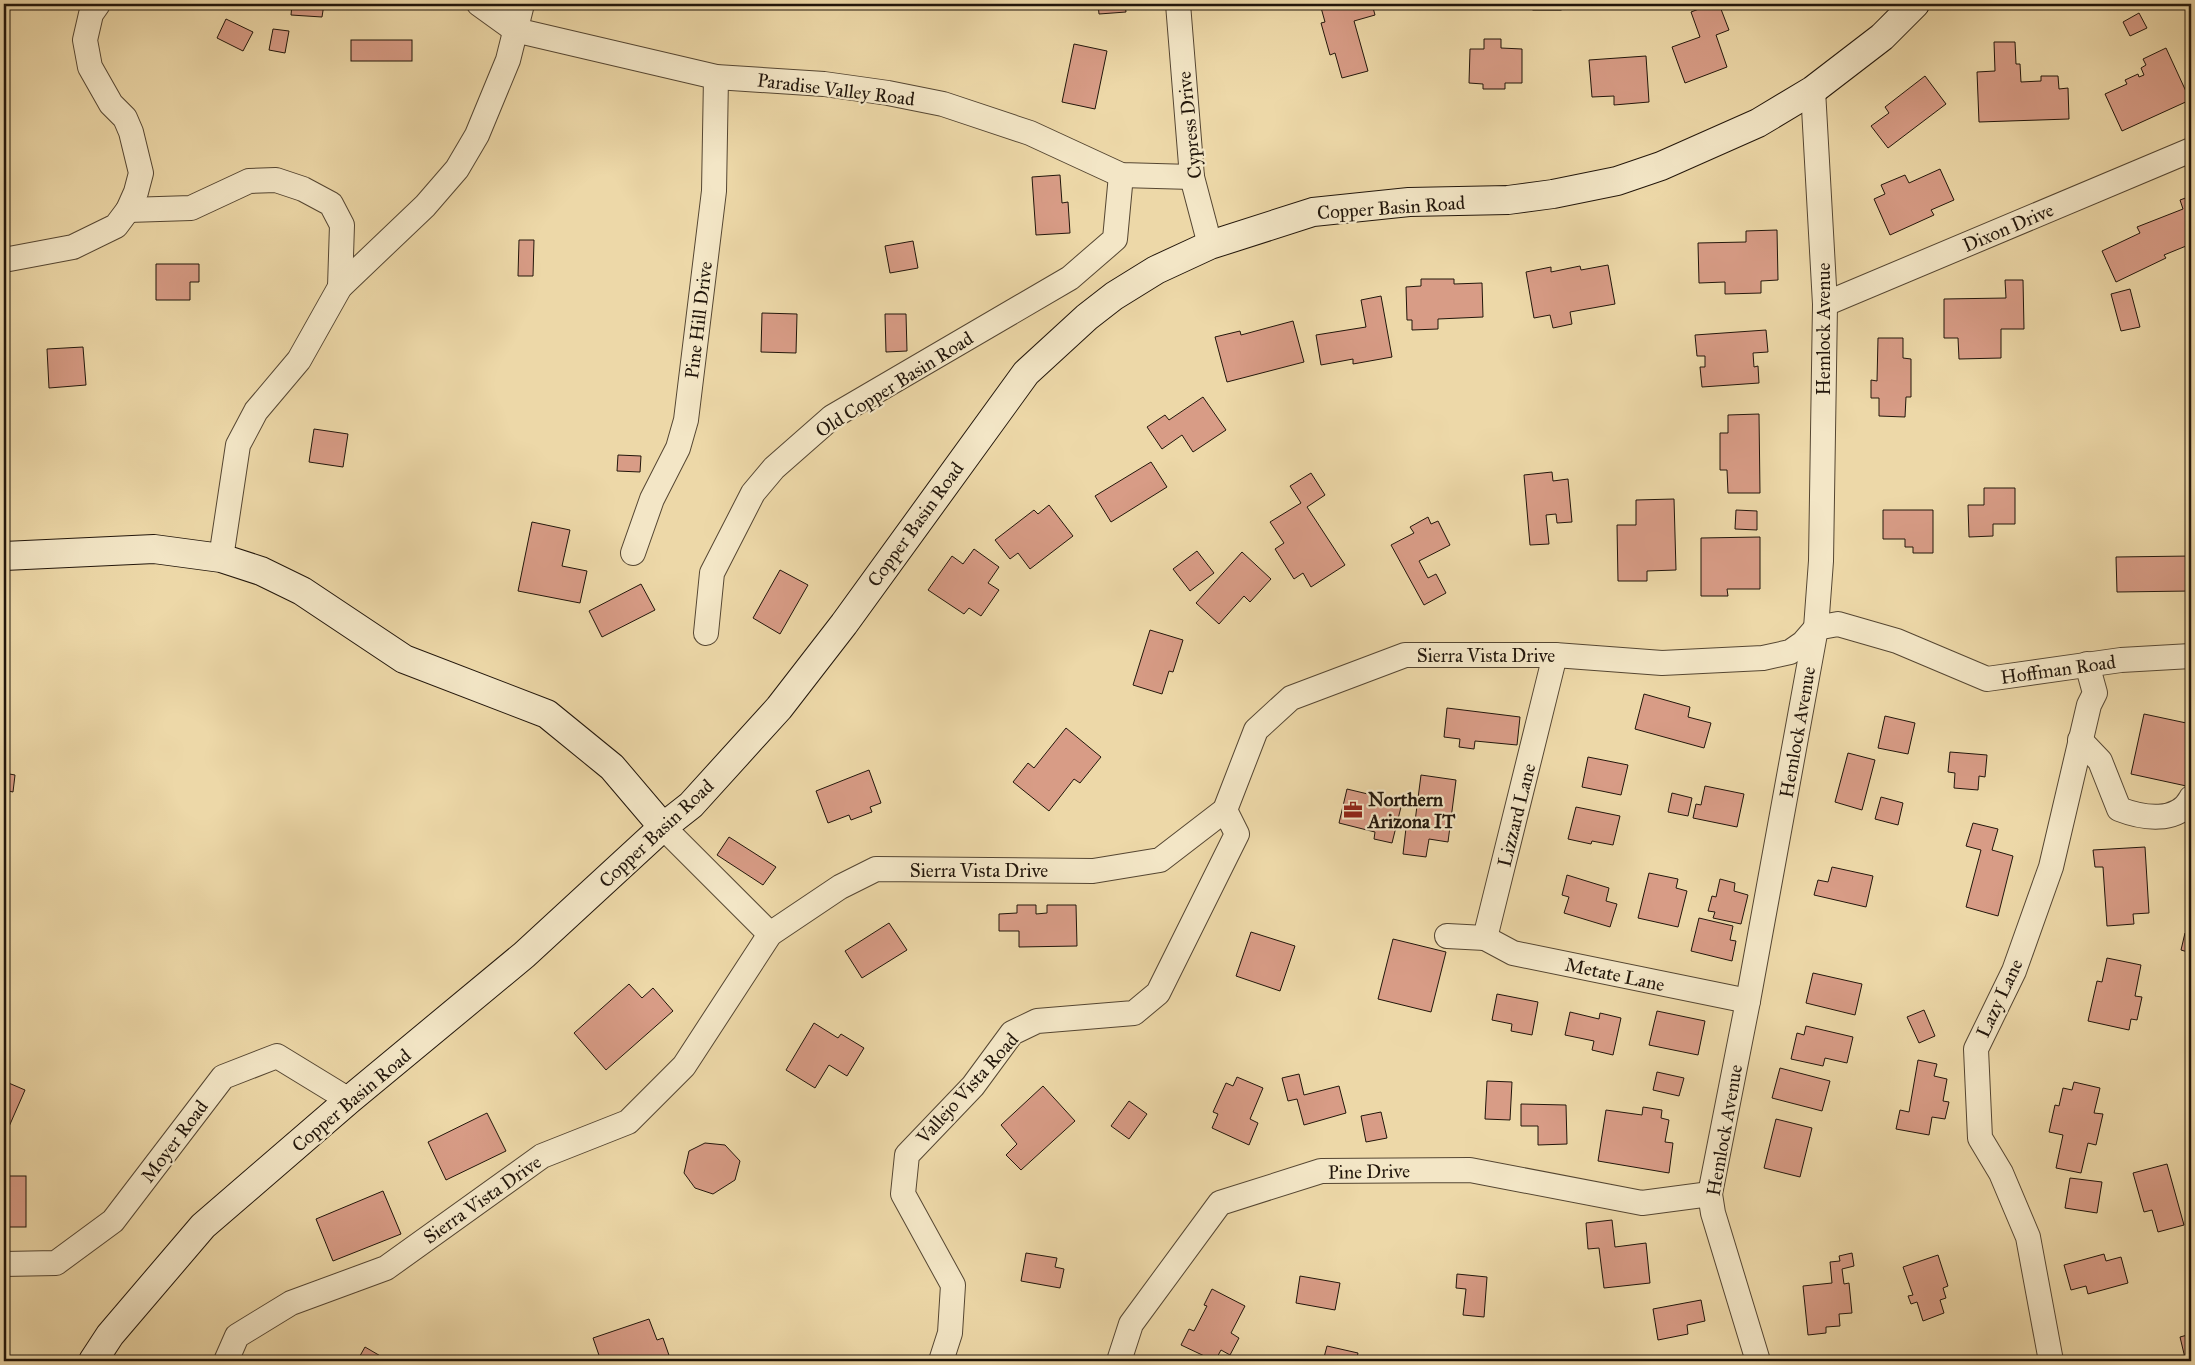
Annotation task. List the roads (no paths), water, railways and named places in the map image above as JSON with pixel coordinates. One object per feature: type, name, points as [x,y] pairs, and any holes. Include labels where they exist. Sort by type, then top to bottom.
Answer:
[{"type":"street","points":[[4,260],[73,247],[116,226],[128,210],[136,192],[141,173],[131,132],[125,118],[111,104],[90,67],[86,40],[91,14],[98,4]]},
{"type":"street","name":"Paradise Valley Road","points":[[479,4],[516,30],[716,77],[824,84],[888,93],[943,104],[1030,133],[1120,175],[1192,177]]},
{"type":"street","points":[[221,558],[238,445],[256,411],[299,360],[340,287],[425,206],[457,169],[477,135],[508,60],[522,4]]},
{"type":"street","name":"Cypress Drive","points":[[1178,4],[1192,177],[1210,246]]},
{"type":"street","name":"Copper Basin Road","points":[[93,1361],[110,1335],[203,1226],[349,1100],[524,955],[664,826],[691,805],[779,708],[844,624],[1026,373],[1087,317],[1114,296],[1156,270],[1210,246],[1313,212],[1408,202],[1508,200],[1553,194],[1617,181],[1661,166],[1758,123],[1813,90],[1882,37],[1915,4]]},
{"type":"street","name":"Pine Hill Drive","points":[[633,553],[652,499],[678,448],[686,420],[714,191],[716,77]]},
{"type":"street","name":"Hemlock Avenue","points":[[1758,1361],[1712,1213],[1710,1194],[1748,1001],[1816,628],[1821,561],[1824,304],[1813,90]]},
{"type":"street","name":"Dixon Drive","points":[[1824,304],[2191,150]]},
{"type":"street","name":"Old Copper Basin Road","points":[[706,633],[712,574],[753,494],[774,468],[832,417],[1070,278],[1108,246],[1115,239],[1120,175]]},
{"type":"street","points":[[128,210],[191,208],[249,181],[276,180],[303,189],[331,204],[342,225],[340,287]]},
{"type":"street","points":[[4,556],[154,549],[221,558],[261,571],[302,591],[404,659],[547,714],[612,767],[664,826],[770,934]]},
{"type":"street","name":"Hoffman Road","points":[[1816,628],[1838,624],[1888,639],[1987,679],[2122,660],[2191,656]]},
{"type":"street","name":"Sierra Vista Drive","points":[[226,1361],[237,1336],[291,1303],[386,1268],[542,1156],[628,1122],[684,1066],[770,934],[840,887],[876,869],[1094,871],[1160,860],[1225,810],[1256,730],[1291,698],[1405,655],[1555,655],[1662,663],[1763,658],[1790,652],[1803,643],[1816,628]]},
{"type":"street","name":"Lizzard Lane","points":[[1485,938],[1555,655]]},
{"type":"street","name":"Lazy Lane","points":[[2051,1361],[2028,1237],[2001,1173],[1980,1138],[1976,1049],[2014,971],[2051,866],[2080,740],[2089,705],[2095,693],[2087,664]]},
{"type":"street","points":[[2080,740],[2100,761],[2119,809],[2136,816],[2175,814],[2187,806],[2191,798]]},
{"type":"street","name":"Vallejo Vista Road","points":[[941,1361],[950,1333],[953,1284],[902,1194],[907,1154],[973,1086],[1012,1033],[1037,1022],[1134,1013],[1158,993],[1237,834],[1225,810]]},
{"type":"street","points":[[1447,936],[1485,938]]},
{"type":"street","name":"Metate Lane","points":[[1485,938],[1513,953],[1748,1001]]},
{"type":"street","name":"Moyer Road","points":[[4,1264],[56,1263],[112,1221],[223,1077],[277,1056],[349,1100]]},
{"type":"street","name":"Pine Drive","points":[[1118,1361],[1131,1324],[1220,1203],[1321,1172],[1470,1170],[1642,1203],[1710,1194]]},
{"type":"place","name":"Northern Arizona IT","points":[[1353,810]]}]
